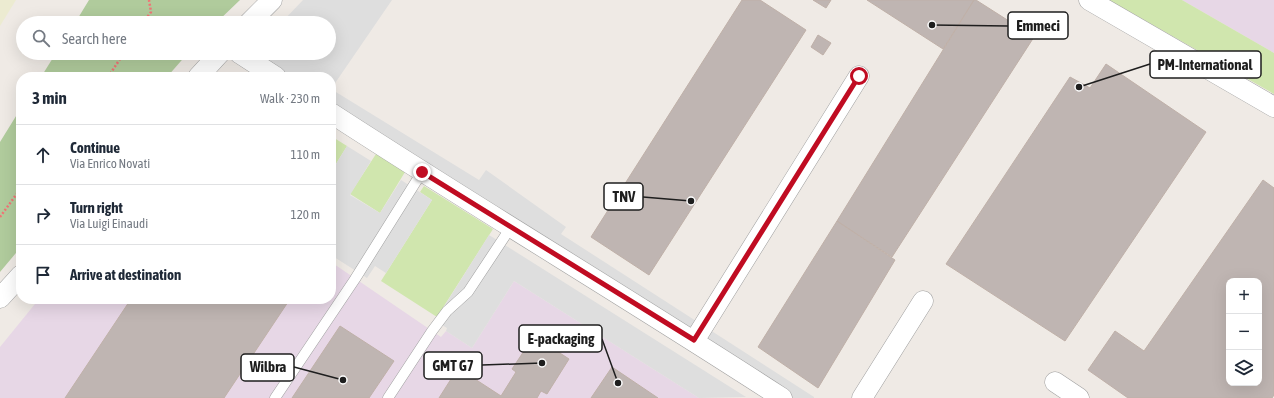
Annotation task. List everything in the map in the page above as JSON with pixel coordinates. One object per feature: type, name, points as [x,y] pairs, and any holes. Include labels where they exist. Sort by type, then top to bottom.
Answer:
[{"type":"street","points":[[256,16],[272,0]]},
{"type":"street","points":[[1089,0],[1274,107]]},
{"type":"street","points":[[203,72],[214,60]]},
{"type":"street","points":[[250,60],[268,72]]},
{"type":"street","points":[[694,340],[859,76]]},
{"type":"street","points":[[336,116],[422,172],[694,340],[782,398]]},
{"type":"street","points":[[0,298],[16,280]]},
{"type":"street","points":[[862,398],[923,301]]},
{"type":"street","points":[[1055,382],[1079,398]]},
{"type":"lane","points":[[275,398],[355,279],[422,172]]},
{"type":"lane","points":[[388,398],[432,331],[447,311],[468,292],[511,227]]},
{"type":"path","points":[[147,16],[150,12],[149,0]]},
{"type":"path","points":[[111,72],[119,60]]},
{"type":"path","points":[[0,216],[16,195]]},
{"type":"shaded area","points":[[303,0],[392,0],[336,82],[336,72],[272,72],[259,60],[336,60],[336,16],[288,16]]},
{"type":"shaded area","points":[[1182,0],[1274,0],[1274,53]]},
{"type":"shaded area","points":[[336,92],[479,180],[486,170],[566,227],[561,234],[814,397],[791,398],[336,114]]},
{"type":"shaded area","points":[[347,146],[371,161],[350,195],[380,213],[401,180],[432,200],[386,273],[375,266],[367,278],[336,258],[336,164]]},
{"type":"shaded area","points":[[489,235],[746,397],[699,398],[514,281],[472,348],[446,331],[447,328],[435,321]]},
{"type":"shaded area","points":[[336,265],[441,337],[446,331],[472,348],[514,281],[699,398],[0,398],[0,347],[35,304],[336,304]]},
{"type":"green space","points":[[0,0],[16,0],[0,26]]},
{"type":"green space","points":[[89,0],[240,0],[223,16],[79,16]]},
{"type":"green space","points":[[1109,0],[1182,0],[1274,53],[1274,94]]},
{"type":"green space","points":[[52,60],[182,60],[171,72],[44,72]]},
{"type":"green space","points":[[16,116],[16,253],[0,272],[0,142]]},
{"type":"green space","points":[[336,139],[347,146],[336,164]]},
{"type":"green space","points":[[376,154],[405,172],[380,213],[350,194]]},
{"type":"green space","points":[[424,186],[493,229],[437,317],[381,281],[432,200],[420,192]]},
{"type":"building","points":[[742,0],[760,0],[806,30],[649,275],[591,237]]},
{"type":"building","points":[[813,0],[831,0],[826,8]]},
{"type":"building","points":[[867,0],[974,0],[943,49]]},
{"type":"building","points":[[974,0],[1034,37],[892,257],[837,221]]},
{"type":"building","points":[[818,35],[831,43],[823,55],[811,47]]},
{"type":"building","points":[[1106,64],[1206,132],[1065,341],[946,264],[1070,77],[1090,88]]},
{"type":"building","points":[[1263,180],[1274,188],[1274,395],[1272,398],[1128,398],[1088,370],[1115,331],[1144,351]]},
{"type":"building","points":[[837,221],[895,260],[818,388],[758,347]]},
{"type":"building","points":[[128,304],[287,304],[224,398],[65,398]]},
{"type":"building","points":[[340,326],[394,361],[369,398],[292,398]]},
{"type":"building","points":[[534,336],[569,359],[547,394],[541,391],[537,398],[439,398],[458,368],[501,396],[516,372],[512,369]]},
{"type":"building","points":[[612,367],[658,398],[591,398]]},
{"type":"place","name":"Emmeci","points":[[932,25]]},
{"type":"place","name":"PM-International","points":[[1079,87]]},
{"type":"place","name":"TNV","points":[[691,201]]},
{"type":"place","name":"GMT G7","points":[[542,363]]},
{"type":"place","name":"Wilbra","points":[[343,380]]},
{"type":"place","name":"E-packaging","points":[[618,383]]},
{"type":"route","points":[[422,172],[694,340],[859,76]]}]
